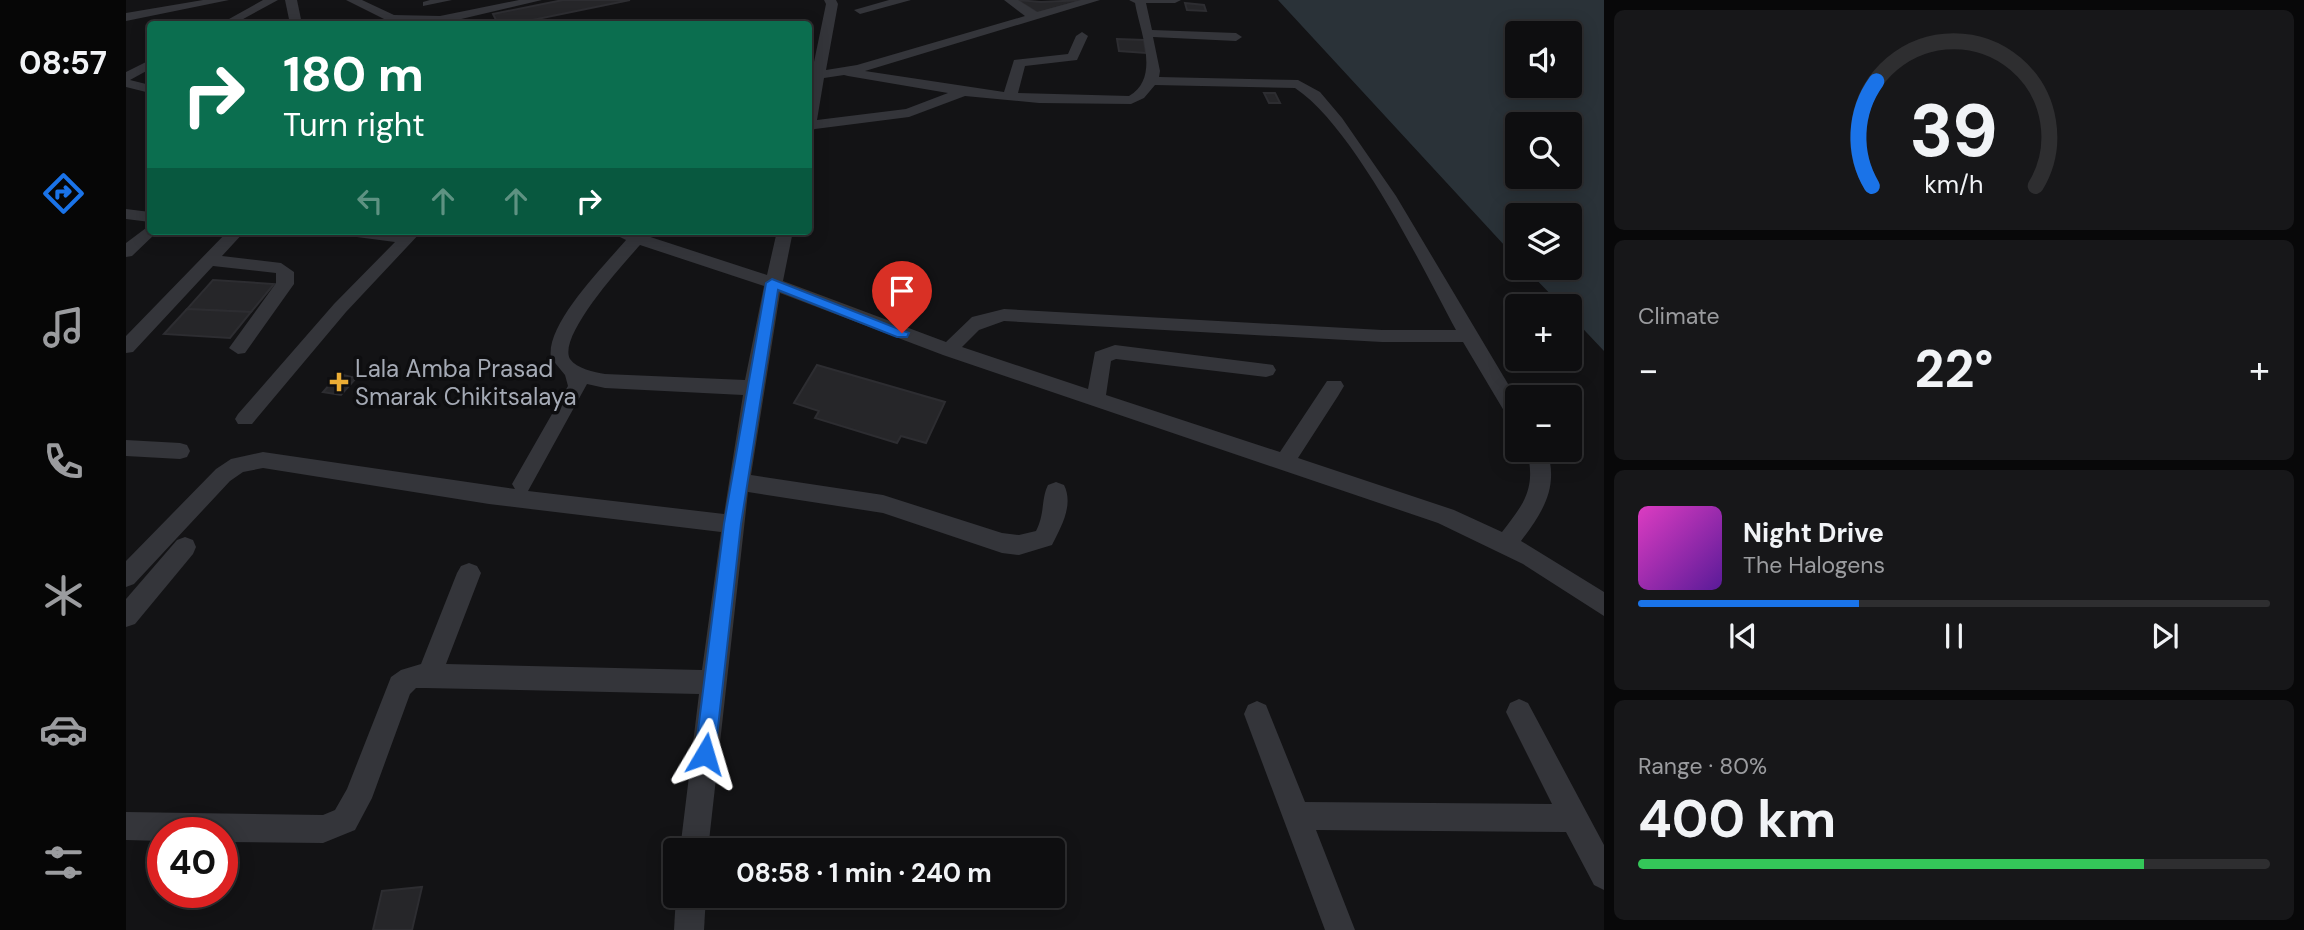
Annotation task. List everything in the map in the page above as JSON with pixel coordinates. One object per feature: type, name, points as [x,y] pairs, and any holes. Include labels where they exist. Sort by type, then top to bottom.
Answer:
[{"type":"street","points":[[126,17],[223,0]]},
{"type":"street","points":[[232,21],[272,0],[281,0]]},
{"type":"street","points":[[291,0],[295,21]]},
{"type":"street","points":[[352,0],[392,18],[426,21]]},
{"type":"street","points":[[427,4],[446,0]]},
{"type":"street","points":[[442,21],[536,0]]},
{"type":"street","points":[[812,100],[815,73],[832,4],[830,0]]},
{"type":"street","points":[[860,10],[905,0]]},
{"type":"street","points":[[1010,0],[1034,16]]},
{"type":"street","points":[[848,72],[1094,0]]},
{"type":"street","points":[[1135,0],[1175,0]]},
{"type":"street","points":[[815,73],[848,72],[964,92],[1122,102],[1137,98],[1152,81],[1154,64],[1140,0]]},
{"type":"street","points":[[181,7],[182,21]]},
{"type":"street","points":[[1148,33],[1236,37]]},
{"type":"street","points":[[1010,96],[1019,63],[1073,57],[1082,36]]},
{"type":"street","points":[[127,78],[147,66]]},
{"type":"street","points":[[127,78],[147,88]]},
{"type":"street","points":[[1152,81],[1298,84],[1308,87],[1364,159],[1445,288],[1468,336],[1505,396]]},
{"type":"street","points":[[812,127],[909,113],[964,92]]},
{"type":"street","points":[[126,214],[147,216]]},
{"type":"street","points":[[126,252],[147,233]]},
{"type":"street","points":[[126,347],[233,235]]},
{"type":"street","points":[[245,419],[340,308],[409,235]]},
{"type":"street","points":[[628,235],[772,283],[853,316],[950,350],[1412,503],[1506,544],[1604,605]]},
{"type":"street","points":[[695,838],[733,524],[772,283],[784,235]]},
{"type":"street","points":[[637,238],[597,285],[562,338],[559,350],[563,362],[574,372],[605,381],[755,388]]},
{"type":"street","points":[[210,260],[281,268],[285,272],[285,284],[238,348]]},
{"type":"street","points":[[950,350],[967,327],[977,320],[1004,314],[1382,337],[1468,336]]},
{"type":"street","points":[[1096,399],[1102,357],[1115,352],[1266,370]]},
{"type":"street","points":[[523,484],[578,386],[574,372]]},
{"type":"street","points":[[1286,463],[1298,435],[1334,386]]},
{"type":"street","points":[[126,448],[180,451]]},
{"type":"street","points":[[126,578],[223,475],[238,464],[263,460],[489,495],[733,524]]},
{"type":"street","points":[[1506,544],[1543,488],[1544,470],[1541,462]]},
{"type":"street","points":[[740,482],[883,504],[1002,543],[1019,545],[1044,538],[1050,530],[1056,491]]},
{"type":"street","points":[[126,616],[185,548]]},
{"type":"street","points":[[429,676],[469,573]]},
{"type":"street","points":[[126,826],[323,829],[345,820],[359,798],[400,686],[407,678],[429,676],[714,682]]},
{"type":"street","points":[[1519,712],[1604,875]]},
{"type":"street","points":[[1257,714],[1340,930]]},
{"type":"street","points":[[1297,816],[1574,818]]},
{"type":"street","points":[[689,930],[690,908]]},
{"type":"shaded area","points":[[1278,0],[1604,0],[1604,351],[1582,328],[1582,294],[1550,294],[1537,280],[1582,280],[1582,203],[1505,203],[1505,246]]},
{"type":"building","points":[[563,0],[630,0],[528,21],[496,21],[493,14]]},
{"type":"building","points":[[1017,0],[1041,2],[1084,0],[1038,13]]},
{"type":"building","points":[[1185,3],[1204,5],[1206,11],[1187,10]]},
{"type":"building","points":[[1117,39],[1144,40],[1146,53],[1119,51]]},
{"type":"building","points":[[1264,93],[1275,93],[1280,103],[1269,103]]},
{"type":"building","points":[[213,280],[274,284],[251,312],[187,309]]},
{"type":"building","points":[[187,309],[251,312],[230,338],[164,334]]},
{"type":"building","points":[[817,365],[945,402],[926,443],[901,436],[897,443],[815,418],[819,411],[794,403]]},
{"type":"building","points":[[339,374],[356,378],[341,395],[323,392]]},
{"type":"building","points":[[422,887],[412,930],[373,930],[382,891]]},
{"type":"place","name":"Lala Amba Prasad Smarak Chikitsalaya","points":[[339,382]]},
{"type":"route","points":[[705,754],[733,524],[772,283],[902,333]]}]
